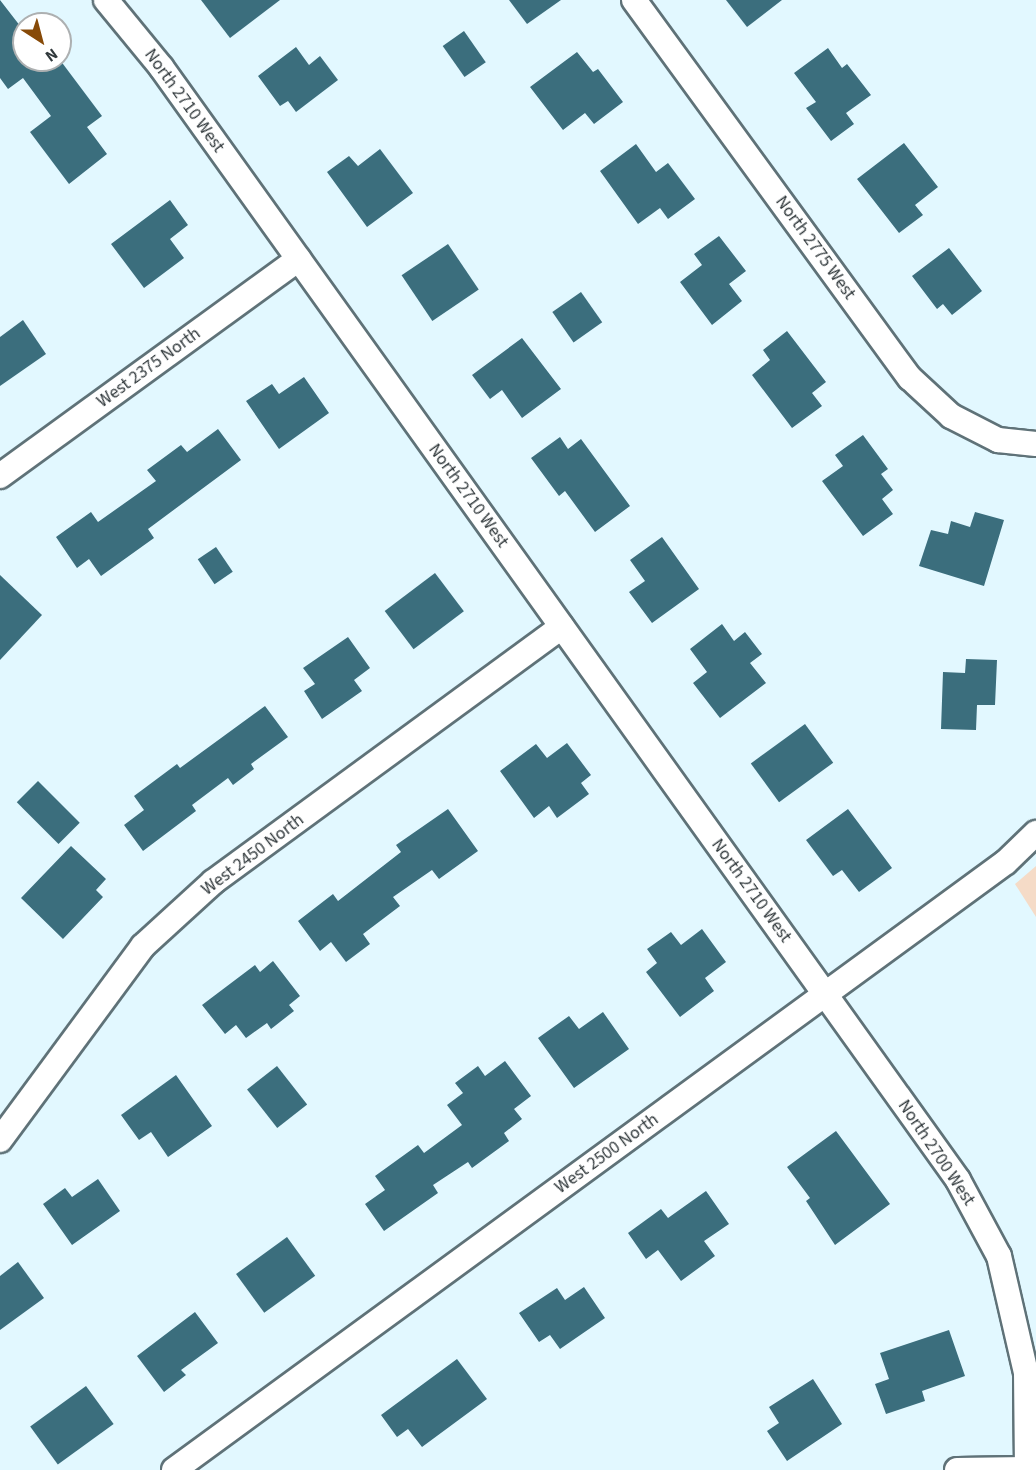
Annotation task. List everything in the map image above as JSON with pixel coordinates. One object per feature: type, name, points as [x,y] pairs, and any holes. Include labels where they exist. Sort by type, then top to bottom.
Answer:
[{"type":"street","name":"North 2710 West","points":[[106,0],[161,67],[825,995]]},
{"type":"street","name":"North 2775 West","points":[[634,0],[910,378],[951,416],[998,440],[1036,444]]},
{"type":"street","name":"West 2375 North","points":[[0,476],[299,259]]},
{"type":"street","name":"West 2450 North","points":[[0,1140],[143,946],[213,882],[562,627]]},
{"type":"street","name":"West 2500 North","points":[[174,1470],[1006,862],[1036,833]]},
{"type":"street","name":"North 2700 West","points":[[825,995],[958,1180],[999,1256],[1026,1373],[1027,1469]]},
{"type":"street","points":[[957,1470],[1027,1469]]},
{"type":"shaded area","points":[[1036,866],[1036,917],[1015,884]]},
{"type":"building","points":[[0,0],[12,16],[12,72],[69,72],[102,116],[87,127],[107,154],[69,184],[30,132],[51,116],[23,78],[8,89],[0,78]]},
{"type":"building","points":[[201,0],[280,0],[230,38]]},
{"type":"building","points":[[509,0],[561,0],[527,24]]},
{"type":"building","points":[[726,0],[782,0],[747,27]]},
{"type":"building","points":[[464,31],[486,62],[464,77],[443,46]]},
{"type":"building","points":[[296,47],[309,65],[320,56],[338,80],[296,112],[288,101],[280,106],[258,76]]},
{"type":"building","points":[[828,48],[842,68],[847,64],[871,95],[846,113],[854,124],[831,141],[806,108],[816,102],[794,73]]},
{"type":"building","points":[[577,52],[593,72],[598,69],[623,102],[594,124],[585,113],[563,130],[530,87]]},
{"type":"building","points":[[904,143],[938,187],[915,205],[923,215],[899,233],[857,179]]},
{"type":"building","points":[[636,144],[656,172],[668,163],[695,199],[668,219],[660,208],[638,224],[600,171]]},
{"type":"building","points":[[380,149],[413,193],[367,227],[327,172],[349,156],[358,166]]},
{"type":"building","points":[[170,200],[188,225],[170,239],[184,258],[144,288],[111,244]]},
{"type":"building","points":[[719,236],[746,271],[729,284],[742,301],[712,325],[680,282],[702,265],[694,254]]},
{"type":"building","points":[[448,244],[479,290],[432,321],[402,275]]},
{"type":"building","points":[[949,248],[982,291],[952,315],[943,304],[937,309],[912,276]]},
{"type":"building","points":[[581,292],[602,322],[574,342],[552,312]]},
{"type":"building","points":[[23,320],[46,354],[0,386],[0,337]]},
{"type":"building","points":[[787,331],[826,382],[812,393],[822,406],[792,428],[752,375],[770,360],[763,350]]},
{"type":"building","points":[[522,338],[561,389],[522,418],[502,390],[490,399],[472,375]]},
{"type":"building","points":[[304,377],[329,413],[279,449],[246,401],[272,384],[279,394]]},
{"type":"building","points":[[218,429],[241,460],[148,529],[154,538],[101,576],[89,559],[77,568],[56,537],[91,512],[98,522],[156,481],[147,470],[181,445],[187,452]]},
{"type":"building","points":[[863,435],[888,469],[881,474],[893,490],[882,499],[893,514],[863,536],[822,481],[843,466],[835,455]]},
{"type":"building","points":[[560,437],[568,449],[581,439],[630,506],[595,532],[565,491],[559,496],[531,458]]},
{"type":"building","points":[[975,512],[1004,520],[984,586],[919,566],[931,530],[948,534],[951,521],[970,527]]},
{"type":"building","points":[[662,537],[699,589],[652,623],[629,592],[645,581],[630,560]]},
{"type":"building","points":[[216,547],[233,572],[215,584],[198,559]]},
{"type":"building","points":[[435,573],[464,611],[414,649],[385,611]]},
{"type":"building","points":[[0,575],[42,615],[0,660]]},
{"type":"building","points":[[722,624],[734,641],[745,632],[762,654],[750,663],[766,683],[720,718],[693,683],[707,672],[690,649]]},
{"type":"building","points":[[348,637],[370,668],[354,680],[362,691],[322,719],[304,691],[315,684],[303,668]]},
{"type":"building","points":[[966,659],[997,660],[995,705],[977,705],[976,730],[941,729],[943,672],[965,673]]},
{"type":"building","points":[[265,706],[288,737],[251,764],[254,769],[233,785],[228,778],[192,805],[196,811],[143,851],[124,825],[144,810],[134,796],[177,764],[180,768]]},
{"type":"building","points":[[805,724],[833,763],[779,802],[751,763]]},
{"type":"building","points":[[567,743],[591,775],[581,783],[589,794],[557,818],[549,806],[534,818],[500,771],[536,744],[547,758]]},
{"type":"building","points":[[38,781],[80,823],[59,844],[17,802]]},
{"type":"building","points":[[448,809],[478,851],[439,879],[432,870],[393,897],[400,906],[363,934],[370,944],[346,962],[331,942],[320,951],[298,921],[333,894],[338,901],[401,852],[396,845]]},
{"type":"building","points":[[848,809],[892,868],[859,892],[842,870],[833,876],[806,840]]},
{"type":"building","points":[[71,846],[106,879],[96,890],[103,897],[63,939],[21,898]]},
{"type":"building","points":[[702,929],[726,962],[705,978],[714,991],[680,1017],[646,972],[657,963],[647,949],[671,932],[681,945]]},
{"type":"building","points":[[273,961],[300,996],[289,1005],[294,1011],[271,1029],[267,1023],[246,1038],[236,1025],[225,1034],[202,1005],[255,965],[260,972]]},
{"type":"building","points":[[603,1012],[629,1049],[574,1088],[538,1038],[569,1016],[579,1029]]},
{"type":"building","points":[[505,1061],[531,1096],[514,1109],[522,1119],[504,1133],[509,1141],[472,1168],[468,1162],[433,1185],[438,1193],[384,1231],[365,1204],[385,1190],[375,1176],[418,1145],[424,1153],[462,1125],[447,1105],[463,1093],[455,1083],[478,1066],[485,1076]]},
{"type":"building","points":[[277,1066],[307,1105],[277,1128],[247,1089]]},
{"type":"building","points":[[176,1075],[212,1126],[168,1157],[151,1132],[139,1140],[121,1115]]},
{"type":"building","points":[[836,1131],[890,1204],[835,1245],[806,1201],[810,1198],[787,1167]]},
{"type":"building","points":[[98,1179],[120,1211],[72,1245],[43,1204],[65,1188],[72,1197]]},
{"type":"building","points":[[706,1191],[729,1224],[704,1241],[715,1256],[681,1281],[658,1250],[646,1259],[628,1233],[661,1209],[668,1218]]},
{"type":"building","points":[[287,1237],[315,1276],[264,1313],[236,1274]]},
{"type":"building","points":[[18,1262],[44,1298],[0,1330],[0,1276]]},
{"type":"building","points":[[584,1287],[605,1318],[560,1349],[550,1335],[539,1342],[519,1313],[557,1288],[565,1300]]},
{"type":"building","points":[[195,1312],[218,1343],[181,1370],[186,1375],[164,1392],[137,1356]]},
{"type":"building","points":[[949,1330],[965,1376],[922,1391],[925,1401],[886,1414],[875,1384],[889,1379],[880,1353]]},
{"type":"building","points":[[457,1359],[487,1399],[422,1447],[408,1429],[397,1437],[381,1415]]},
{"type":"building","points":[[813,1379],[842,1424],[787,1461],[767,1431],[779,1423],[769,1407]]},
{"type":"building","points":[[86,1386],[114,1424],[58,1465],[30,1427]]}]
